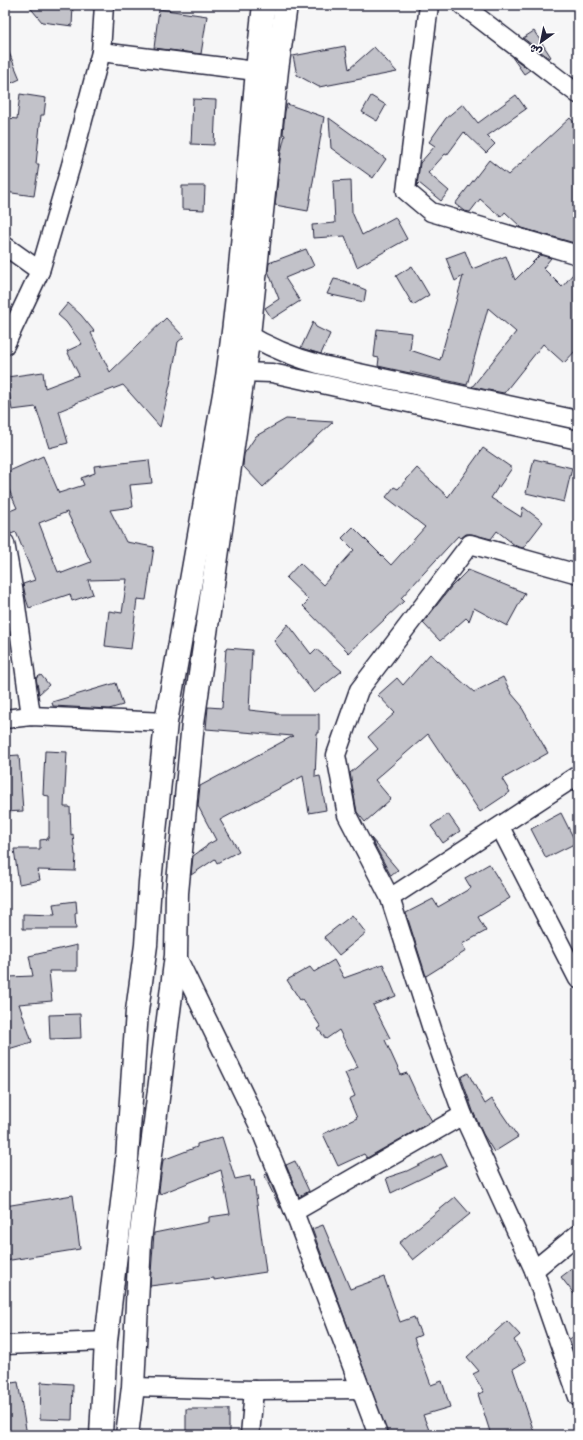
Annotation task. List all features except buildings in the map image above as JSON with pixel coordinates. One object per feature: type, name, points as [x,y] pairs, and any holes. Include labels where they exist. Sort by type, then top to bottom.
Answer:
[{"type":"street","points":[[5,345],[40,271],[71,165],[101,52],[104,5]]},
{"type":"street","points":[[241,331],[256,71],[264,5]]},
{"type":"street","points":[[127,1435],[133,1386],[140,1242],[176,955],[177,893],[193,723],[235,374],[286,5]]},
{"type":"street","points":[[429,5],[406,191],[431,212],[578,255]]},
{"type":"street","points":[[462,5],[578,94]]},
{"type":"street","points":[[101,52],[256,71]]},
{"type":"street","points":[[5,246],[40,271]]},
{"type":"street","points":[[241,331],[278,351],[322,365],[578,420]]},
{"type":"street","points":[[235,374],[272,373],[578,440]]},
{"type":"street","points":[[101,1435],[106,1341],[127,1159],[137,1011],[146,944],[150,882],[166,722],[235,374]]},
{"type":"street","points":[[5,542],[15,599],[31,716]]},
{"type":"street","points":[[578,574],[470,544],[359,690],[336,755],[347,815],[390,898],[433,1032],[463,1115],[534,1270],[578,1397]]},
{"type":"street","points":[[5,719],[31,716],[166,722]]},
{"type":"street","points":[[390,898],[578,775]]},
{"type":"street","points":[[500,827],[578,979]]},
{"type":"street","points":[[146,944],[176,955],[259,1126],[294,1212],[378,1435]]},
{"type":"street","points":[[294,1212],[463,1115]]},
{"type":"street","points":[[534,1270],[578,1234]]},
{"type":"street","points":[[5,1345],[106,1341]]},
{"type":"street","points":[[133,1386],[254,1390],[360,1389]]},
{"type":"street","points":[[250,1435],[254,1390]]}]
